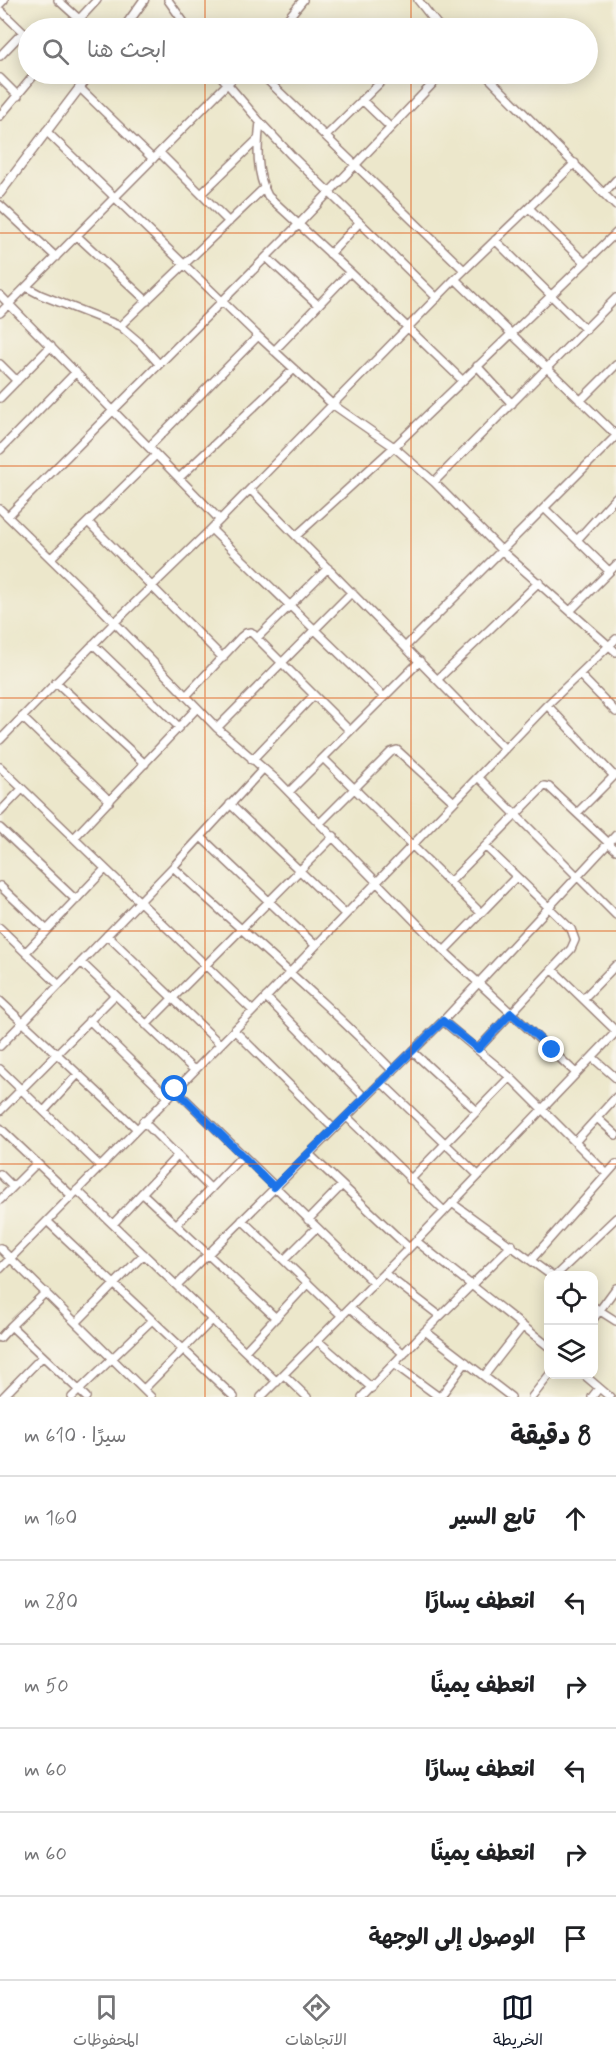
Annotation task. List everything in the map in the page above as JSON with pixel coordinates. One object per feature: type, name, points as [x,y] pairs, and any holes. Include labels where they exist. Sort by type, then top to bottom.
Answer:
[{"type":"main road","points":[[131,18],[144,0]]},
{"type":"main road","points":[[0,192],[83,84]]},
{"type":"street","points":[[0,4],[4,0]]},
{"type":"street","points":[[58,0],[78,18]]},
{"type":"street","points":[[80,18],[97,0]]},
{"type":"street","points":[[168,0],[181,18]]},
{"type":"street","points":[[288,18],[303,0]]},
{"type":"street","points":[[418,0],[430,18]]},
{"type":"street","points":[[0,10],[18,27]]},
{"type":"street","points":[[0,56],[18,41]]},
{"type":"street","points":[[0,78],[18,96]]},
{"type":"street","points":[[0,116],[27,84]]},
{"type":"street","points":[[0,313],[227,84],[260,122],[328,192],[437,298]]},
{"type":"street","points":[[271,84],[464,270]]},
{"type":"street","points":[[326,136],[379,84]]},
{"type":"street","points":[[8,516],[298,225],[432,84]]},
{"type":"street","points":[[495,84],[616,206]]},
{"type":"street","points":[[80,88],[153,159]]},
{"type":"street","points":[[362,100],[390,127]]},
{"type":"street","points":[[260,122],[258,161],[264,188],[276,205],[350,272],[462,380]]},
{"type":"street","points":[[46,131],[274,351],[332,404],[394,447],[434,482],[501,550],[616,652]]},
{"type":"street","points":[[201,194],[258,139]]},
{"type":"street","points":[[160,153],[229,222]]},
{"type":"street","points":[[0,740],[115,622],[211,529],[454,279],[575,163]]},
{"type":"street","points":[[604,193],[616,180]]},
{"type":"street","points":[[120,326],[264,188]]},
{"type":"street","points":[[0,205],[56,257]]},
{"type":"street","points":[[529,208],[585,263]]},
{"type":"street","points":[[330,254],[359,223]]},
{"type":"street","points":[[296,536],[394,447],[616,233]]},
{"type":"street","points":[[77,236],[147,301]]},
{"type":"street","points":[[495,240],[586,330]]},
{"type":"street","points":[[266,257],[318,305]]},
{"type":"street","points":[[274,351],[350,272]]},
{"type":"street","points":[[406,646],[544,508],[615,432],[454,279]]},
{"type":"street","points":[[26,287],[41,296],[120,326],[159,364]]},
{"type":"street","points":[[0,295],[219,520]]},
{"type":"street","points":[[434,482],[616,298]]},
{"type":"street","points":[[149,447],[258,336]]},
{"type":"street","points":[[0,398],[51,346]]},
{"type":"street","points":[[0,364],[17,381]]},
{"type":"street","points":[[580,401],[616,365]]},
{"type":"street","points":[[477,366],[512,404]]},
{"type":"street","points":[[179,478],[294,369]]},
{"type":"street","points":[[0,450],[76,372]]},
{"type":"street","points":[[51,558],[156,454]]},
{"type":"street","points":[[250,489],[505,749]]},
{"type":"street","points":[[577,540],[616,497]]},
{"type":"street","points":[[544,508],[609,571]]},
{"type":"street","points":[[0,509],[115,622],[217,728],[289,792],[334,836],[444,951],[576,1073]]},
{"type":"street","points":[[88,522],[223,658]]},
{"type":"street","points":[[211,529],[384,698]]},
{"type":"street","points":[[571,610],[616,565]]},
{"type":"street","points":[[257,638],[328,568]]},
{"type":"street","points":[[438,679],[539,582]]},
{"type":"street","points":[[217,728],[352,592]]},
{"type":"street","points":[[186,696],[246,633],[251,633],[350,731]]},
{"type":"street","points":[[0,1269],[266,998],[547,705],[616,639]]},
{"type":"street","points":[[93,644],[179,727]]},
{"type":"street","points":[[289,792],[420,661]]},
{"type":"street","points":[[580,675],[616,712]]},
{"type":"street","points":[[56,682],[145,764]]},
{"type":"street","points":[[252,760],[315,695]]},
{"type":"street","points":[[547,705],[615,775],[577,813]]},
{"type":"street","points":[[74,838],[197,708]]},
{"type":"street","points":[[22,717],[110,801]]},
{"type":"street","points":[[320,823],[391,752],[398,750],[454,802]]},
{"type":"street","points":[[323,758],[481,913]]},
{"type":"street","points":[[0,767],[253,1011]]},
{"type":"street","points":[[0,1046],[173,867],[263,769]]},
{"type":"street","points":[[478,777],[616,915]]},
{"type":"street","points":[[450,882],[544,786],[549,787],[616,850]]},
{"type":"street","points":[[0,812],[22,789]]},
{"type":"street","points":[[230,804],[345,914]]},
{"type":"street","points":[[0,828],[76,900]]},
{"type":"street","points":[[177,1286],[274,1187],[413,1052],[616,835]]},
{"type":"street","points":[[146,1025],[334,836]]},
{"type":"street","points":[[201,837],[315,945]]},
{"type":"street","points":[[478,1049],[571,949],[575,935],[486,847]]},
{"type":"street","points":[[173,867],[356,1032],[393,1071]]},
{"type":"street","points":[[26,952],[105,869]]},
{"type":"street","points":[[444,951],[516,877]]},
{"type":"street","points":[[0,886],[47,930]]},
{"type":"street","points":[[0,928],[59,985]]},
{"type":"street","points":[[107,935],[220,1044]]},
{"type":"street","points":[[81,962],[194,1070]]},
{"type":"street","points":[[583,999],[616,965]]},
{"type":"street","points":[[261,1397],[416,1241],[616,1031],[552,969]]},
{"type":"street","points":[[0,1112],[115,995]]},
{"type":"street","points":[[266,998],[365,1098]]},
{"type":"street","points":[[0,1001],[136,1128]]},
{"type":"street","points":[[89,1020],[168,1096]]},
{"type":"street","points":[[443,1021],[510,1077],[607,1174]]},
{"type":"street","points":[[234,1030],[334,1129]]},
{"type":"street","points":[[413,1052],[477,1111]]},
{"type":"street","points":[[592,1057],[616,1078]]},
{"type":"street","points":[[0,1069],[100,1166]]},
{"type":"street","points":[[44,1111],[78,1074]]},
{"type":"street","points":[[410,1180],[510,1077]]},
{"type":"street","points":[[381,1082],[478,1175]]},
{"type":"street","points":[[175,1089],[374,1283]]},
{"type":"street","points":[[575,1142],[616,1096]]},
{"type":"street","points":[[346,1117],[444,1211]]},
{"type":"street","points":[[597,1118],[616,1135]]},
{"type":"street","points":[[143,1121],[211,1189]]},
{"type":"street","points":[[0,1128],[37,1163],[113,1224],[277,1382]]},
{"type":"street","points":[[309,1154],[409,1248]]},
{"type":"street","points":[[176,1225],[243,1155]]},
{"type":"street","points":[[113,1224],[177,1156]]},
{"type":"street","points":[[0,1200],[37,1163]]},
{"type":"street","points":[[532,1259],[616,1164]]},
{"type":"street","points":[[0,1174],[13,1187]]},
{"type":"street","points":[[308,1220],[342,1185]]},
{"type":"street","points":[[142,1193],[276,1318]]},
{"type":"street","points":[[452,1203],[548,1271]]},
{"type":"street","points":[[558,1271],[616,1218]]},
{"type":"street","points":[[242,1220],[342,1316]]},
{"type":"street","points":[[47,1221],[234,1397]]},
{"type":"street","points":[[284,1260],[316,1228]]},
{"type":"street","points":[[416,1241],[544,1342]]},
{"type":"street","points":[[366,1396],[425,1331],[512,1245]]},
{"type":"street","points":[[0,1248],[151,1397]]},
{"type":"street","points":[[76,1323],[144,1254]]},
{"type":"street","points":[[384,1273],[440,1316]]},
{"type":"street","points":[[245,1351],[308,1283]]},
{"type":"street","points":[[598,1309],[616,1288]]},
{"type":"street","points":[[0,1338],[45,1292]]},
{"type":"street","points":[[350,1308],[404,1354]]},
{"type":"street","points":[[598,1313],[616,1321]]},
{"type":"street","points":[[72,1397],[152,1320]]},
{"type":"street","points":[[144,1389],[212,1320]]},
{"type":"street","points":[[11,1326],[86,1397]]},
{"type":"street","points":[[484,1376],[523,1326]]},
{"type":"street","points":[[425,1331],[511,1397]]},
{"type":"street","points":[[318,1341],[372,1388]]},
{"type":"street","points":[[3,1393],[42,1357]]},
{"type":"street","points":[[394,1364],[439,1397],[466,1362]]},
{"type":"street","points":[[284,1375],[307,1397]]},
{"type":"street","points":[[532,1397],[546,1379]]},
{"type":"street","points":[[589,1379],[610,1397]]},
{"type":"street","points":[[592,1397],[599,1388]]},
{"type":"route","points":[[175,1089],[274,1187],[443,1021],[478,1049],[511,1013],[552,1050]]}]
